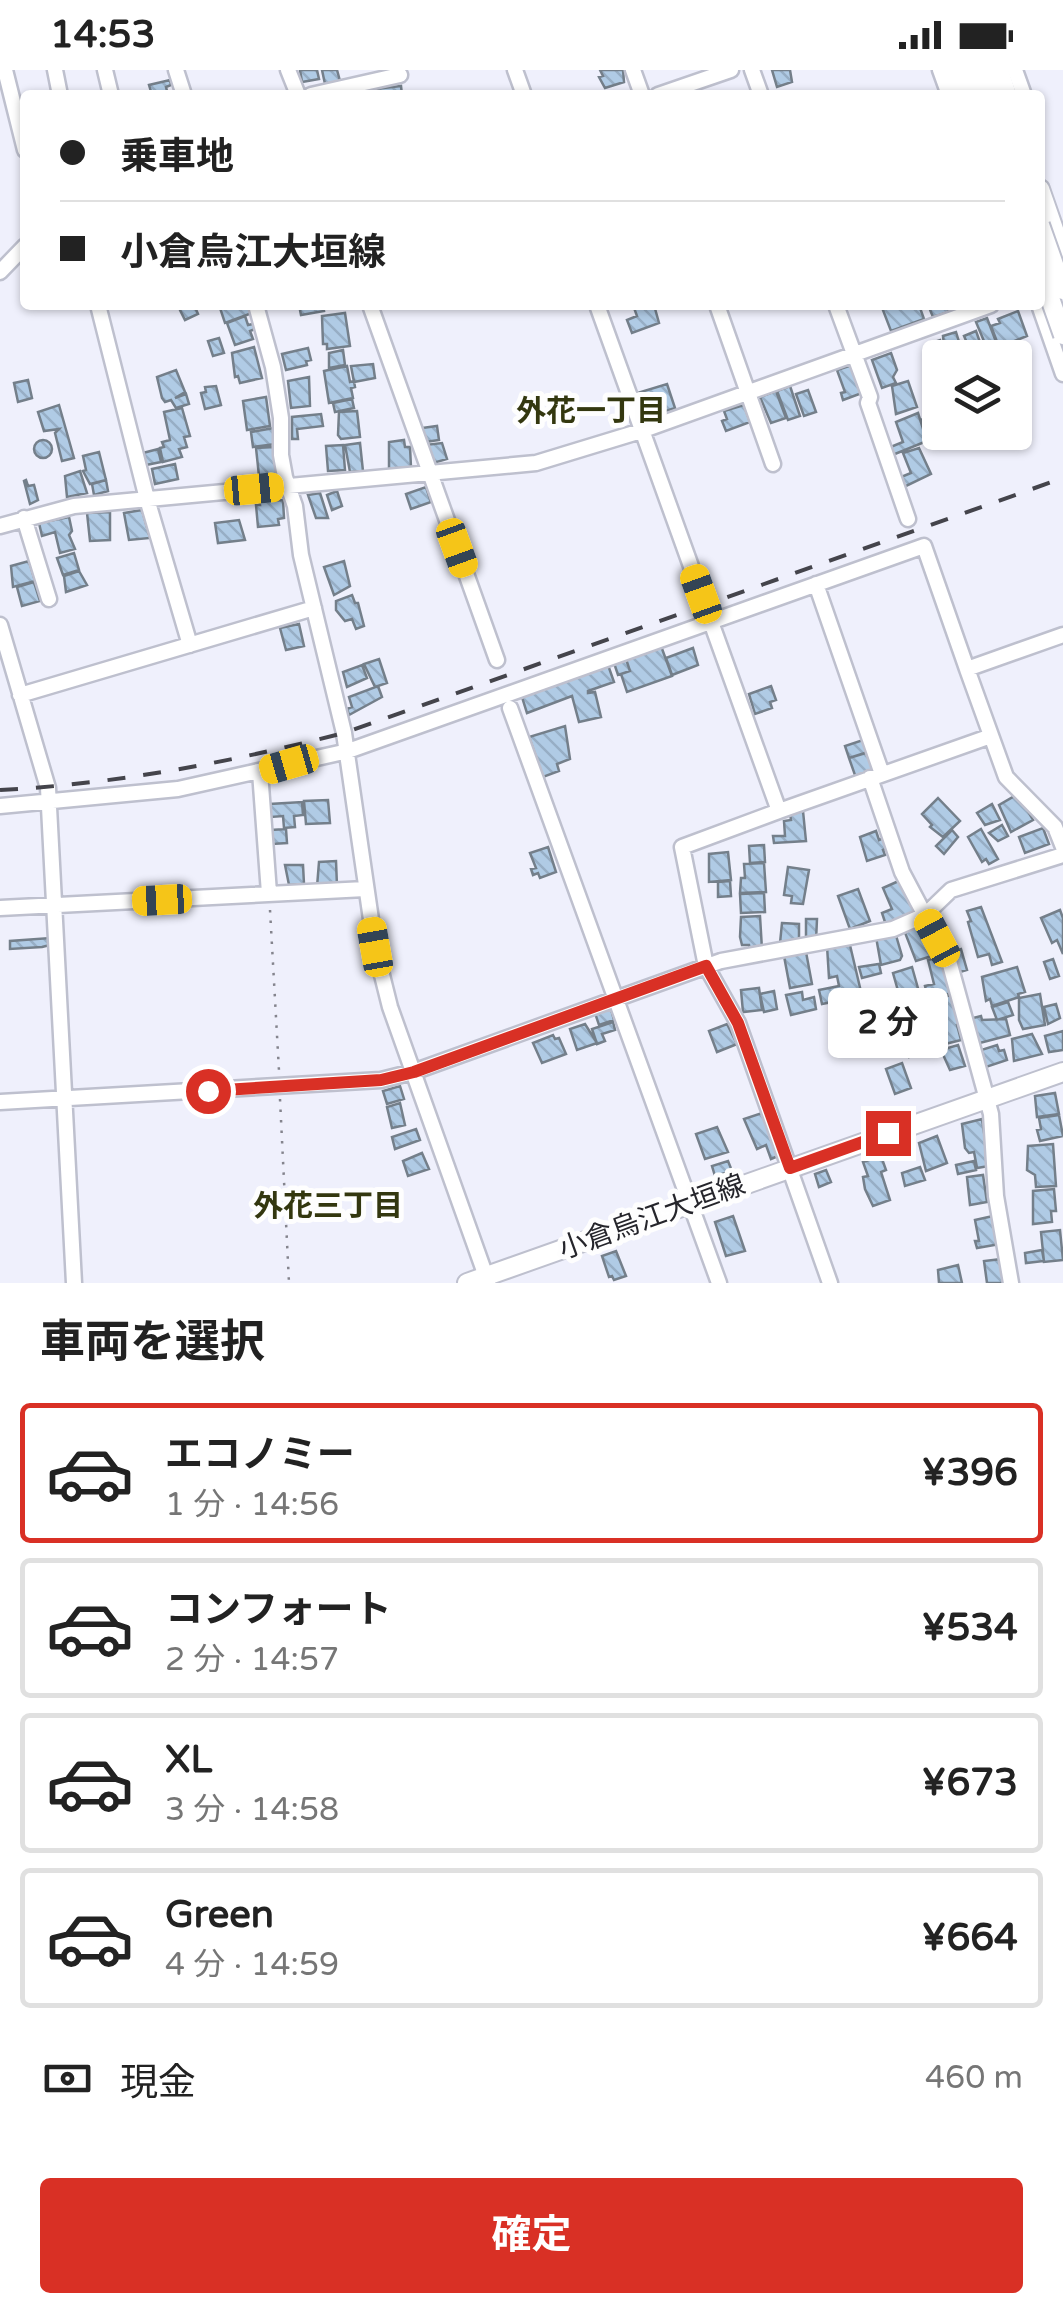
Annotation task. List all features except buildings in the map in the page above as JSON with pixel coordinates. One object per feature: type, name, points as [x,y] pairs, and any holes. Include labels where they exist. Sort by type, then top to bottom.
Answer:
[{"type":"main road","points":[[1045,203],[1063,255]]},
{"type":"main road","points":[[1045,239],[1063,290]]},
{"type":"main road","points":[[1045,284],[1063,335]]},
{"type":"main road","name":"小倉烏江大垣線","points":[[467,1283],[487,1280],[691,1203],[1063,1072]]},
{"type":"street","points":[[4,70],[20,131]]},
{"type":"street","points":[[673,90],[731,70]]},
{"type":"street","points":[[334,90],[400,76]]},
{"type":"street","points":[[0,272],[20,251]]},
{"type":"street","points":[[99,310],[147,499],[190,644]]},
{"type":"street","points":[[257,310],[273,367],[281,418],[281,454],[348,751],[365,889],[390,1008],[487,1280]]},
{"type":"street","points":[[372,310],[497,660]]},
{"type":"street","points":[[599,310],[701,594]]},
{"type":"street","points":[[719,310],[773,464]]},
{"type":"street","points":[[838,310],[908,519]]},
{"type":"street","points":[[0,526],[74,506],[536,463],[641,431],[977,310]]},
{"type":"street","points":[[1041,310],[1063,374]]},
{"type":"street","points":[[24,518],[49,598]]},
{"type":"street","points":[[0,806],[178,790],[348,751],[924,546],[1006,777],[1055,827],[1063,847]]},
{"type":"street","points":[[816,584],[902,872],[949,961],[987,1098],[996,1196],[1011,1283]]},
{"type":"street","points":[[20,695],[314,608]]},
{"type":"street","points":[[711,622],[779,811]]},
{"type":"street","points":[[0,626],[48,788],[74,1283]]},
{"type":"street","points":[[966,670],[1063,635]]},
{"type":"street","points":[[510,708],[719,1283]]},
{"type":"street","points":[[830,1283],[738,1023],[706,966],[682,846],[991,736]]},
{"type":"street","points":[[260,772],[269,893]]},
{"type":"street","points":[[0,1102],[381,1080],[414,1072],[706,966],[894,929],[925,915],[951,890],[1063,855]]},
{"type":"street","points":[[0,908],[365,889]]},
{"type":"railway","points":[[0,790],[174,770],[344,733],[1063,478]]},
{"type":"district","name":"外花一丁目","points":[[591,411]]},
{"type":"district","name":"外花三丁目","points":[[328,1206]]},
{"type":"route","points":[[208,1091],[381,1080],[414,1072],[706,966],[738,1023],[790,1168],[888,1133]]}]
